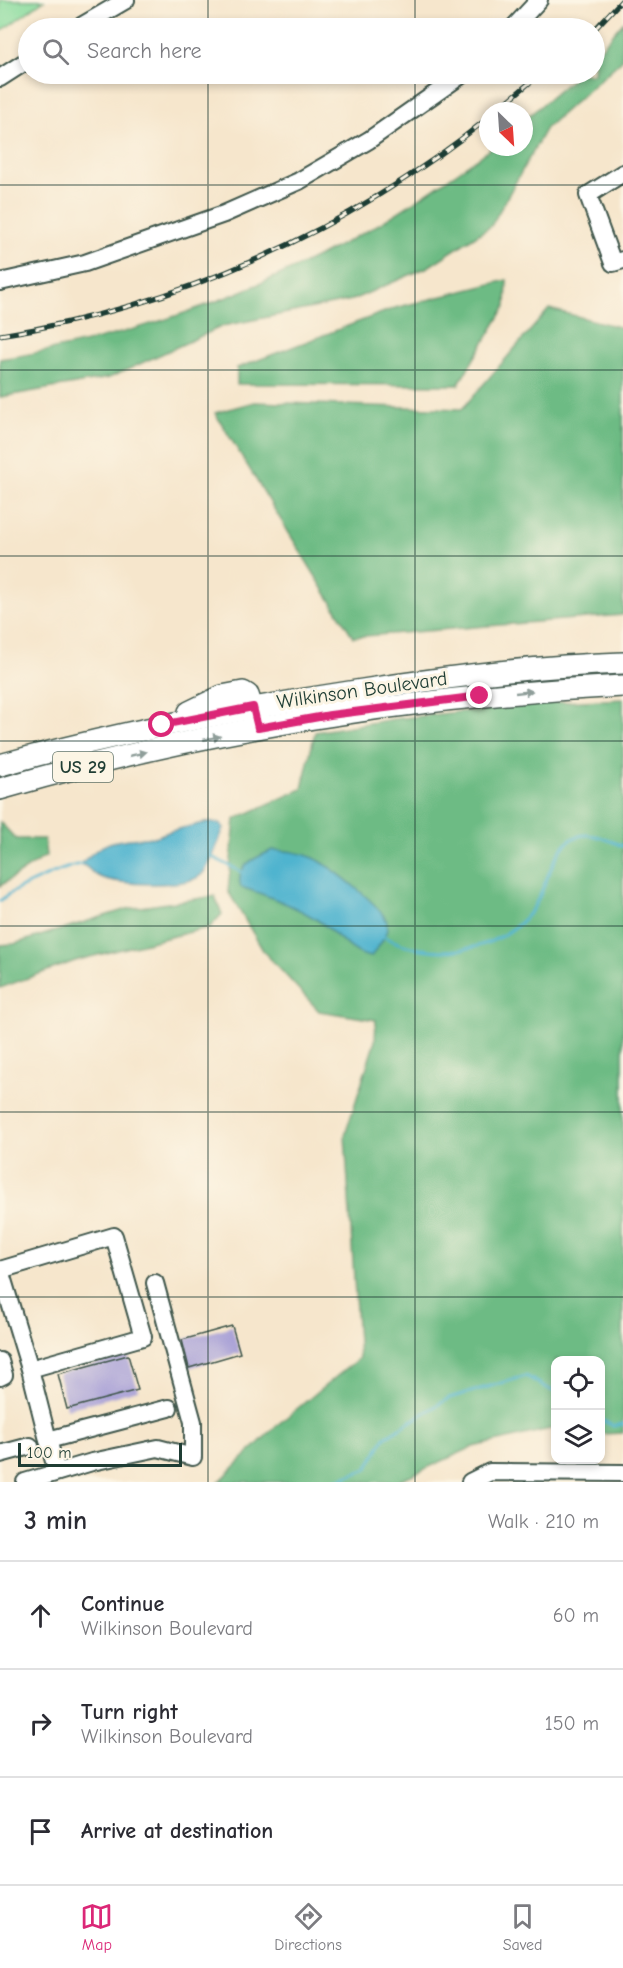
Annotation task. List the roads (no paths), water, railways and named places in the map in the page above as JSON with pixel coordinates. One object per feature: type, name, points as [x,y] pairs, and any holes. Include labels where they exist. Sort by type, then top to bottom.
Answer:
[{"type":"main road","name":"Wilkinson Boulevard","points":[[253,707],[450,677],[623,663]]},
{"type":"main road","name":"Wilkinson Boulevard","points":[[0,789],[72,770],[258,728],[404,705],[549,689],[623,686]]},
{"type":"main road","name":"US 29","points":[[0,765],[162,725],[222,696],[237,692],[248,695],[253,707]]},
{"type":"main road","points":[[253,707],[258,728]]},
{"type":"lane","points":[[95,18],[126,0]]},
{"type":"lane","points":[[522,18],[539,0]]},
{"type":"lane","points":[[0,78],[18,66]]},
{"type":"lane","points":[[0,282],[85,263],[224,214],[298,181],[369,140],[449,84]]},
{"type":"lane","points":[[623,173],[588,195],[613,263],[623,260]]},
{"type":"lane","points":[[30,1369],[143,1337],[114,1236],[0,1270],[30,1369],[57,1472]]},
{"type":"lane","points":[[25,1482],[92,1462],[158,1448],[193,1457],[193,1422],[155,1283]]},
{"type":"lane","points":[[0,1361],[4,1376],[0,1377]]},
{"type":"lane","points":[[48,1440],[169,1408]]},
{"type":"lane","points":[[0,1454],[30,1446]]},
{"type":"lane","points":[[470,1482],[490,1472],[623,1473]]},
{"type":"water","points":[[209,822],[221,824],[224,828],[205,871],[193,879],[152,884],[121,882],[100,877],[81,864],[106,844],[154,837]]},
{"type":"water","points":[[273,850],[294,852],[314,858],[343,878],[377,908],[384,916],[387,928],[371,957],[355,951],[305,913],[278,900],[241,887],[240,879],[244,867],[254,859]]},
{"type":"waterway","points":[[381,935],[400,944],[419,949],[461,950],[481,945],[517,926],[531,911],[556,858],[570,840],[590,835],[623,846]]},
{"type":"waterway","points":[[208,855],[242,872]]},
{"type":"waterway","points":[[0,901],[16,890],[40,879],[82,864]]},
{"type":"waterway","points":[[332,1482],[367,1469],[385,1437],[449,1398],[526,1376],[551,1390]]},
{"type":"waterway","points":[[605,1422],[613,1426],[623,1424]]},
{"type":"railway","points":[[605,18],[622,0]]},
{"type":"railway","points":[[507,102],[528,84]]},
{"type":"railway","points":[[0,335],[66,323],[131,305],[195,284],[258,258],[319,229],[378,195],[435,158],[479,125]]}]
